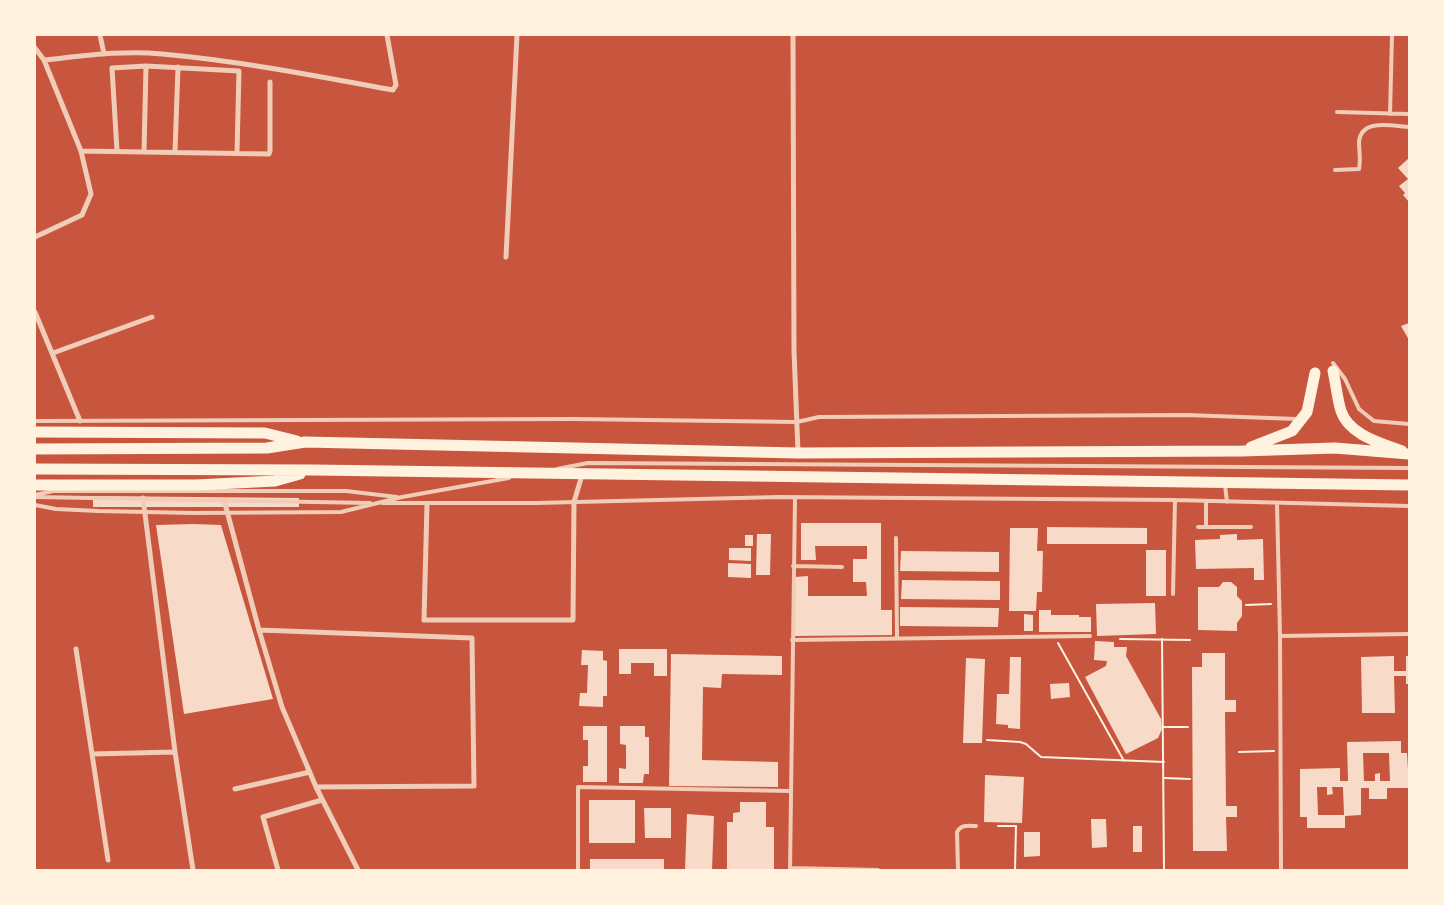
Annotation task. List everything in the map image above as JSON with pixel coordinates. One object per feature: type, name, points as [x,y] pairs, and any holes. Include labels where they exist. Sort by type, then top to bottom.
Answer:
[{"type":"main road","points":[[1333,367],[1342,412],[1349,425],[1368,438],[1409,454]]},
{"type":"main road","points":[[1242,451],[1292,431],[1307,412],[1315,374]]},
{"type":"main road","points":[[35,432],[265,433],[305,442]]},
{"type":"main road","points":[[36,449],[267,448],[305,442],[798,452],[1242,451],[1335,448],[1409,454]]},
{"type":"main road","points":[[36,469],[314,470],[1409,485]]},
{"type":"main road","points":[[35,485],[196,485],[274,481],[314,470]]},
{"type":"street","points":[[100,35],[104,54]]},
{"type":"street","points":[[44,60],[104,54],[170,55],[280,70],[393,90],[396,86],[387,35]]},
{"type":"street","points":[[506,257],[517,35]]},
{"type":"street","points":[[793,35],[794,351],[798,452]]},
{"type":"street","points":[[35,48],[44,60],[82,150],[91,194],[82,215],[35,237]]},
{"type":"street","points":[[116,151],[112,70],[115,67],[146,66],[239,71],[237,153]]},
{"type":"street","points":[[144,152],[146,66]]},
{"type":"street","points":[[175,152],[178,67]]},
{"type":"street","points":[[82,150],[269,154],[270,82]]},
{"type":"street","points":[[35,312],[80,421]]},
{"type":"street","points":[[53,353],[152,317]]},
{"type":"street","points":[[427,504],[424,620],[573,620],[574,502],[582,474]]},
{"type":"street","points":[[143,498],[175,752],[193,870]]},
{"type":"street","points":[[224,500],[282,707],[322,800],[358,870]]},
{"type":"street","points":[[259,630],[472,638],[474,786],[316,787]]},
{"type":"street","points":[[76,649],[108,860]]},
{"type":"street","points":[[92,754],[175,752]]},
{"type":"street","points":[[235,788],[310,772]]},
{"type":"street","points":[[278,870],[263,817],[322,800]]},
{"type":"lane","points":[[1390,114],[1392,35]]},
{"type":"lane","points":[[1338,112],[1409,114]]},
{"type":"lane","points":[[1336,170],[1360,169],[1360,138],[1366,128],[1379,125],[1409,127]]},
{"type":"lane","points":[[1333,367],[1346,379],[1360,409],[1374,421],[1409,424]]},
{"type":"lane","points":[[35,420],[574,419],[797,422],[819,417],[1177,415],[1301,420]]},
{"type":"lane","points":[[35,505],[56,509],[98,511],[193,513],[341,512],[402,497],[588,463],[1409,468]]},
{"type":"lane","points":[[1224,483],[1227,502]]},
{"type":"lane","points":[[35,496],[53,491],[346,491],[402,497]]},
{"type":"lane","points":[[35,496],[427,504],[795,498],[1175,500],[1409,506]]},
{"type":"lane","points":[[795,498],[790,869],[878,870]]},
{"type":"lane","points":[[1173,594],[1175,500]]},
{"type":"lane","points":[[1206,502],[1206,527]]},
{"type":"lane","points":[[1277,503],[1280,604],[1281,870]]},
{"type":"lane","points":[[1198,527],[1251,528]]},
{"type":"lane","points":[[896,538],[897,638]]},
{"type":"lane","points":[[793,566],[842,567]]},
{"type":"lane","points":[[1280,636],[1409,634]]},
{"type":"lane","points":[[792,640],[1090,636]]},
{"type":"lane","points":[[578,870],[578,787],[790,791]]},
{"type":"lane","points":[[958,870],[959,828],[976,826]]},
{"type":"path","points":[[1246,605],[1280,604]]},
{"type":"path","points":[[1055,637],[1124,761]]},
{"type":"path","points":[[1120,639],[1190,640]]},
{"type":"path","points":[[1162,639],[1164,870]]},
{"type":"path","points":[[1164,727],[1188,727]]},
{"type":"path","points":[[988,740],[1020,742],[1026,744],[1041,757],[1164,762]]},
{"type":"path","points":[[1239,752],[1280,751]]},
{"type":"path","points":[[1164,778],[1190,779]]},
{"type":"path","points":[[998,826],[1016,826],[1015,870]]},
{"type":"building","points":[[1409,158],[1409,202],[1399,186],[1408,179],[1398,168]]},
{"type":"building","points":[[1409,323],[1409,340],[1401,326]]},
{"type":"building","points":[[93,496],[299,498],[299,507],[93,507]]},
{"type":"building","points":[[801,523],[881,523],[881,610],[892,610],[892,635],[795,636],[795,577],[808,576],[808,596],[867,596],[866,582],[853,582],[853,559],[867,559],[867,546],[815,546],[816,560],[801,560]]},
{"type":"building","points":[[156,525],[221,525],[273,699],[184,714]]},
{"type":"building","points":[[1047,527],[1147,528],[1147,544],[1047,544]]},
{"type":"building","points":[[1010,528],[1038,528],[1037,551],[1043,551],[1042,592],[1037,592],[1036,611],[1009,611]]},
{"type":"building","points":[[757,534],[771,534],[770,575],[756,575]]},
{"type":"building","points":[[1237,534],[1237,540],[1263,539],[1264,580],[1254,580],[1254,568],[1196,569],[1195,540],[1220,539],[1220,535]]},
{"type":"building","points":[[745,535],[753,535],[753,546],[745,546]]},
{"type":"building","points":[[729,548],[751,548],[751,561],[729,560]]},
{"type":"building","points":[[1146,550],[1166,550],[1166,596],[1146,596]]},
{"type":"building","points":[[901,551],[999,552],[999,572],[900,571]]},
{"type":"building","points":[[728,563],[751,564],[751,578],[728,577]]},
{"type":"building","points":[[902,580],[1000,581],[1000,600],[901,599]]},
{"type":"building","points":[[1223,582],[1231,582],[1237,587],[1237,596],[1242,601],[1242,616],[1237,623],[1237,631],[1198,630],[1198,587],[1219,587]]},
{"type":"building","points":[[1155,603],[1156,634],[1097,636],[1096,604]]},
{"type":"building","points":[[900,607],[999,608],[998,627],[900,626]]},
{"type":"building","points":[[1039,610],[1051,610],[1051,615],[1091,617],[1091,632],[1039,632]]},
{"type":"building","points":[[1024,614],[1033,615],[1033,631],[1024,631]]},
{"type":"building","points":[[1095,641],[1114,642],[1114,647],[1127,647],[1126,656],[1161,719],[1162,729],[1158,738],[1126,754],[1085,677],[1106,666],[1107,661],[1094,660]]},
{"type":"building","points":[[619,649],[667,649],[667,676],[654,676],[654,663],[631,663],[631,674],[619,674]]},
{"type":"building","points":[[582,650],[603,651],[603,660],[607,661],[607,696],[603,696],[603,707],[579,706],[580,693],[587,693],[588,665],[581,665]]},
{"type":"building","points":[[1202,653],[1225,653],[1225,700],[1236,700],[1236,712],[1225,712],[1226,806],[1237,806],[1237,817],[1226,817],[1227,851],[1193,851],[1192,667],[1202,667]]},
{"type":"building","points":[[671,654],[782,656],[782,675],[722,674],[721,688],[703,687],[702,760],[778,762],[778,787],[669,786]]},
{"type":"building","points":[[1394,656],[1394,671],[1406,671],[1406,656],[1409,656],[1409,684],[1406,684],[1406,676],[1394,676],[1395,713],[1362,713],[1361,657]]},
{"type":"building","points":[[1010,657],[1021,657],[1020,729],[996,724],[997,694],[1009,694]]},
{"type":"building","points":[[966,658],[985,659],[982,743],[963,743]]},
{"type":"building","points":[[1069,683],[1070,697],[1051,699],[1050,684]]},
{"type":"building","points":[[583,726],[607,726],[607,782],[583,782],[583,766],[588,766],[588,740],[583,740]]},
{"type":"building","points":[[620,726],[645,726],[645,737],[649,737],[649,774],[644,774],[643,783],[619,783],[619,768],[626,769],[626,745],[620,744]]},
{"type":"building","points":[[1401,741],[1401,753],[1407,753],[1409,788],[1387,788],[1387,799],[1369,799],[1369,788],[1361,788],[1361,815],[1345,816],[1345,828],[1307,828],[1307,817],[1300,817],[1300,769],[1340,768],[1340,781],[1348,781],[1347,742]],"holes":[[[1363,753],[1389,753],[1390,781],[1380,781],[1380,773],[1375,774],[1375,781],[1364,781]],[[1317,787],[1327,787],[1327,795],[1333,794],[1332,787],[1343,787],[1344,815],[1318,815]]]},
{"type":"building","points":[[985,775],[1024,777],[1022,823],[984,822]]},
{"type":"building","points":[[589,800],[635,800],[635,843],[589,843]]},
{"type":"building","points":[[740,802],[766,802],[766,827],[774,827],[774,870],[727,870],[727,822],[733,822],[733,813],[740,812]]},
{"type":"building","points":[[644,808],[671,808],[671,838],[645,838]]},
{"type":"building","points":[[687,814],[714,816],[712,870],[685,870]]},
{"type":"building","points":[[1091,819],[1106,819],[1107,847],[1092,848]]},
{"type":"building","points":[[1133,826],[1142,826],[1142,852],[1133,852]]},
{"type":"building","points":[[1024,832],[1040,832],[1040,856],[1024,857]]},
{"type":"building","points":[[590,859],[664,859],[664,870],[590,870]]}]
